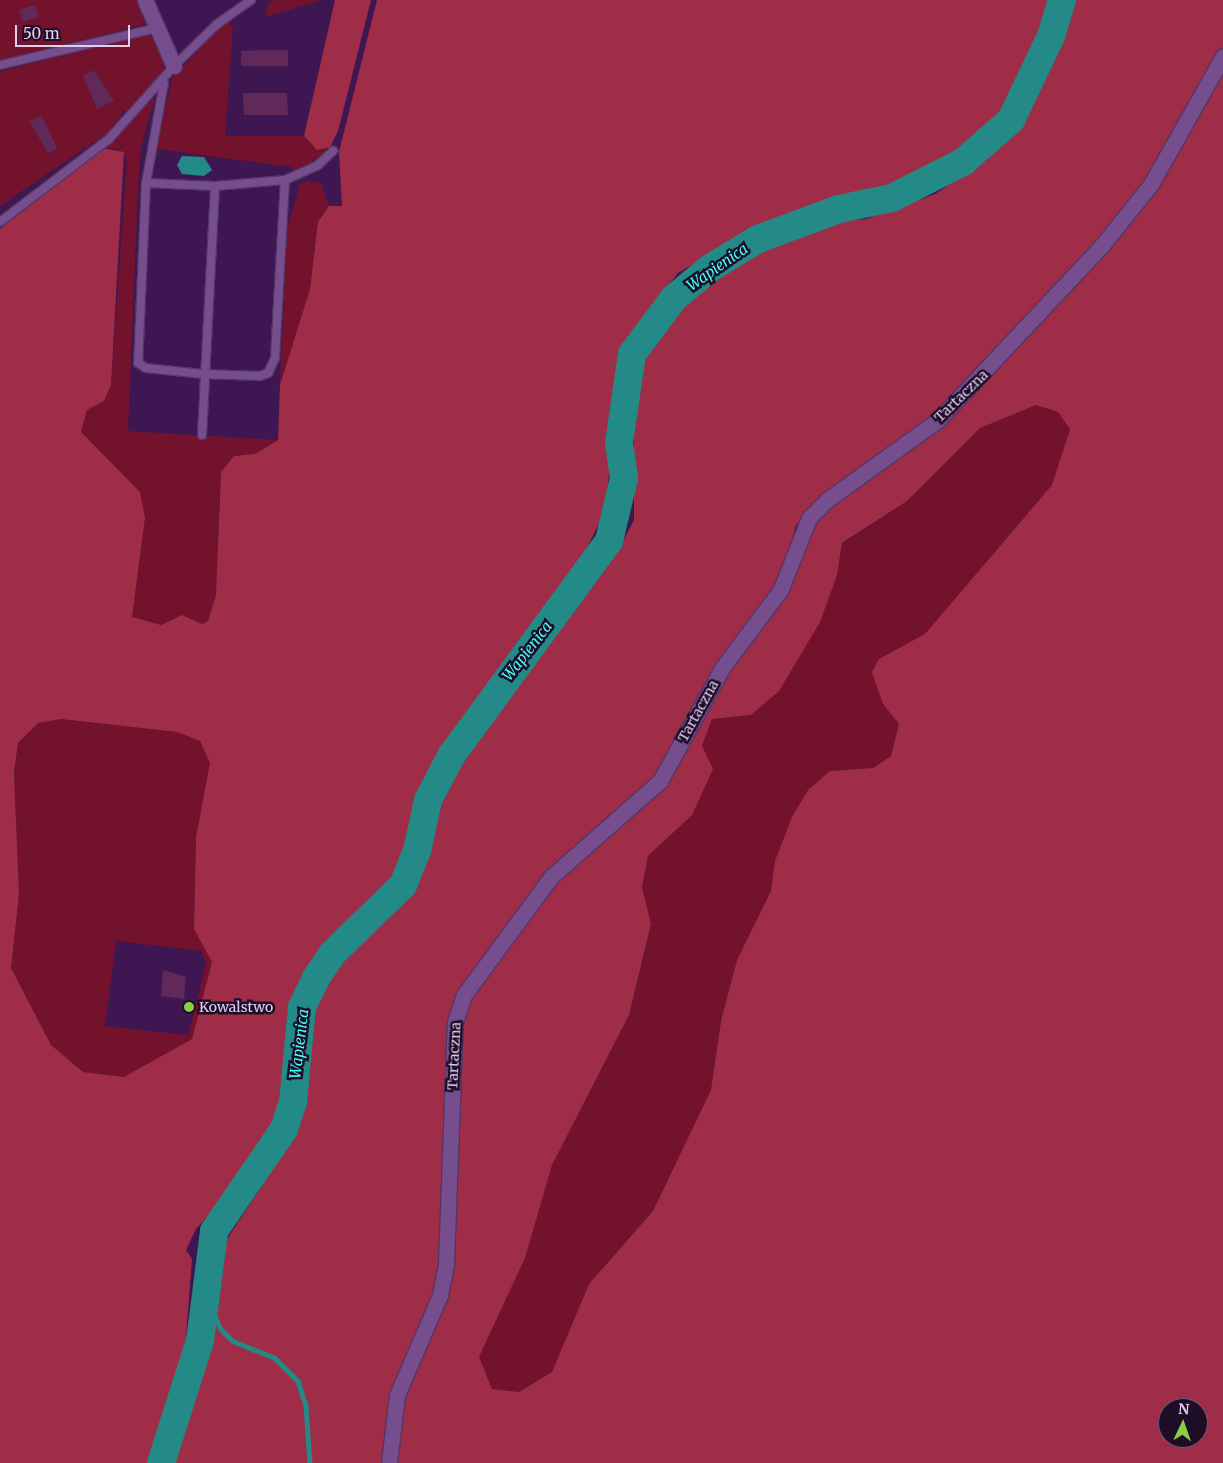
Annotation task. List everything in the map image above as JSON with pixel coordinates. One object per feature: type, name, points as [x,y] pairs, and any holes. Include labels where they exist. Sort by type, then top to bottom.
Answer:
[{"type":"street","points":[[145,0],[174,66]]},
{"type":"street","name":"Tartaczna","points":[[389,1463],[397,1395],[440,1295],[446,1264],[454,1032],[464,995],[551,877],[660,780],[722,668],[781,589],[809,518],[827,500],[938,420],[1103,244],[1151,184],[1223,56]]},
{"type":"lane","points":[[0,222],[109,140],[165,81],[174,66],[216,25],[251,0]]},
{"type":"lane","points":[[0,66],[156,28]]},
{"type":"lane","points":[[165,81],[146,182],[138,363],[146,368],[203,374],[260,376],[272,367],[285,180]]},
{"type":"lane","points":[[146,182],[214,186],[285,180],[318,165],[333,151]]},
{"type":"lane","points":[[202,435],[203,374],[214,186]]},
{"type":"shaded area","points":[[0,0],[141,0],[146,24],[0,61]]},
{"type":"shaded area","points":[[274,0],[322,0],[266,17],[267,5]]},
{"type":"shaded area","points":[[335,0],[371,0],[338,131],[330,147],[317,150],[304,136]]},
{"type":"shaded area","points":[[377,0],[1052,0],[1005,113],[955,156],[891,185],[810,207],[752,230],[678,273],[643,317],[622,351],[605,512],[579,563],[445,749],[424,793],[410,849],[396,879],[323,951],[295,1005],[286,1100],[277,1127],[242,1177],[196,1229],[186,1250],[192,1259],[186,1338],[168,1415],[150,1463],[0,1463],[0,229],[102,148],[124,152],[111,385],[104,401],[87,410],[81,432],[140,492],[145,518],[132,617],[161,625],[182,615],[202,624],[208,621],[216,595],[221,472],[234,456],[255,454],[278,440],[280,385],[310,289],[318,222],[329,206],[342,206],[339,152]],"holes":[[[61,719],[177,732],[200,741],[210,763],[196,837],[194,929],[212,962],[192,1039],[124,1077],[83,1072],[51,1045],[11,968],[19,894],[14,773],[18,743],[38,723]]]},
{"type":"shaded area","points":[[1075,0],[1223,0],[1223,49],[1147,183],[1117,221],[961,393],[796,525],[782,579],[664,767],[579,848],[461,994],[447,1230],[436,1294],[393,1394],[385,1463],[169,1463],[205,1340],[223,1245],[294,1137],[306,1106],[307,1014],[320,988],[338,960],[412,890],[429,854],[438,802],[458,763],[519,674],[621,545],[634,520],[634,416],[644,359],[681,305],[759,247],[822,223],[866,219],[935,194],[987,160],[1016,127],[1060,45]]},
{"type":"shaded area","points":[[227,20],[233,27],[225,136],[304,136],[317,150],[330,147],[311,163],[294,171],[292,167],[156,149],[172,78]]},
{"type":"shaded area","points":[[148,35],[154,38],[165,63],[161,78],[129,112],[123,111],[112,130],[0,206],[0,71]]},
{"type":"shaded area","points":[[1223,66],[1223,1463],[393,1463],[396,1411],[443,1297],[462,1009],[537,898],[655,794],[811,527],[825,509],[969,398],[1122,228]],"holes":[[[1036,405],[1058,412],[1070,429],[1052,485],[925,634],[879,659],[872,672],[883,704],[899,724],[891,756],[873,768],[830,771],[808,790],[792,817],[775,861],[771,891],[737,960],[721,1021],[711,1090],[653,1211],[589,1284],[552,1372],[519,1392],[492,1389],[479,1357],[525,1258],[552,1165],[629,1015],[651,924],[642,887],[648,856],[692,815],[713,769],[702,746],[712,719],[751,715],[779,691],[820,622],[837,575],[842,543],[907,501],[980,428]]]},
{"type":"shaded area","points":[[155,97],[141,147],[128,431],[278,440],[255,454],[234,456],[221,472],[216,595],[208,621],[202,624],[182,615],[161,625],[132,617],[145,518],[81,432],[87,410],[104,401],[111,385],[127,158],[117,149],[102,148]]},
{"type":"shaded area","points":[[182,156],[204,157],[212,170],[204,176],[182,174],[177,165]]},
{"type":"shaded area","points":[[308,181],[321,183],[329,206],[318,222],[310,289],[280,385],[287,229],[300,184]]},
{"type":"shaded area","points":[[1036,405],[1058,412],[1070,429],[1052,485],[925,635],[879,659],[883,704],[899,724],[891,756],[873,768],[830,771],[775,861],[771,891],[737,960],[721,1021],[711,1090],[653,1211],[589,1284],[552,1372],[519,1392],[492,1389],[479,1357],[525,1258],[552,1165],[629,1015],[651,924],[642,887],[648,856],[692,815],[702,746],[712,719],[751,715],[837,575],[842,544],[907,501],[980,428]]},
{"type":"shaded area","points":[[61,719],[177,732],[200,741],[210,763],[196,837],[194,929],[212,962],[192,1039],[124,1077],[83,1072],[51,1045],[11,968],[19,894],[14,773],[18,743],[38,722]],"holes":[[[116,941],[202,951],[206,963],[188,1035],[105,1026]]]},
{"type":"building","points":[[35,5],[39,17],[23,22],[19,10]]},
{"type":"building","points":[[288,50],[288,66],[241,66],[241,51]]},
{"type":"building","points":[[94,70],[114,101],[97,109],[83,76]]},
{"type":"building","points":[[243,93],[287,93],[288,115],[244,115]]},
{"type":"building","points":[[42,116],[57,148],[48,153],[29,121]]},
{"type":"building","points":[[163,970],[186,977],[184,999],[161,996]]},
{"type":"waterway","name":"Wapienica","points":[[161,1463],[200,1341],[214,1231],[284,1129],[293,1102],[302,1007],[316,978],[333,953],[403,885],[417,851],[428,800],[451,756],[609,541],[624,478],[619,443],[632,354],[674,298],[710,268],[758,239],[839,209],[892,198],[963,162],[1011,120],[1051,36],[1062,0]]},
{"type":"waterway","points":[[206,1296],[220,1328],[233,1341],[275,1358],[298,1381],[306,1406],[310,1463]]},
{"type":"place","name":"Kowalstwo","points":[[189,1007]]}]
